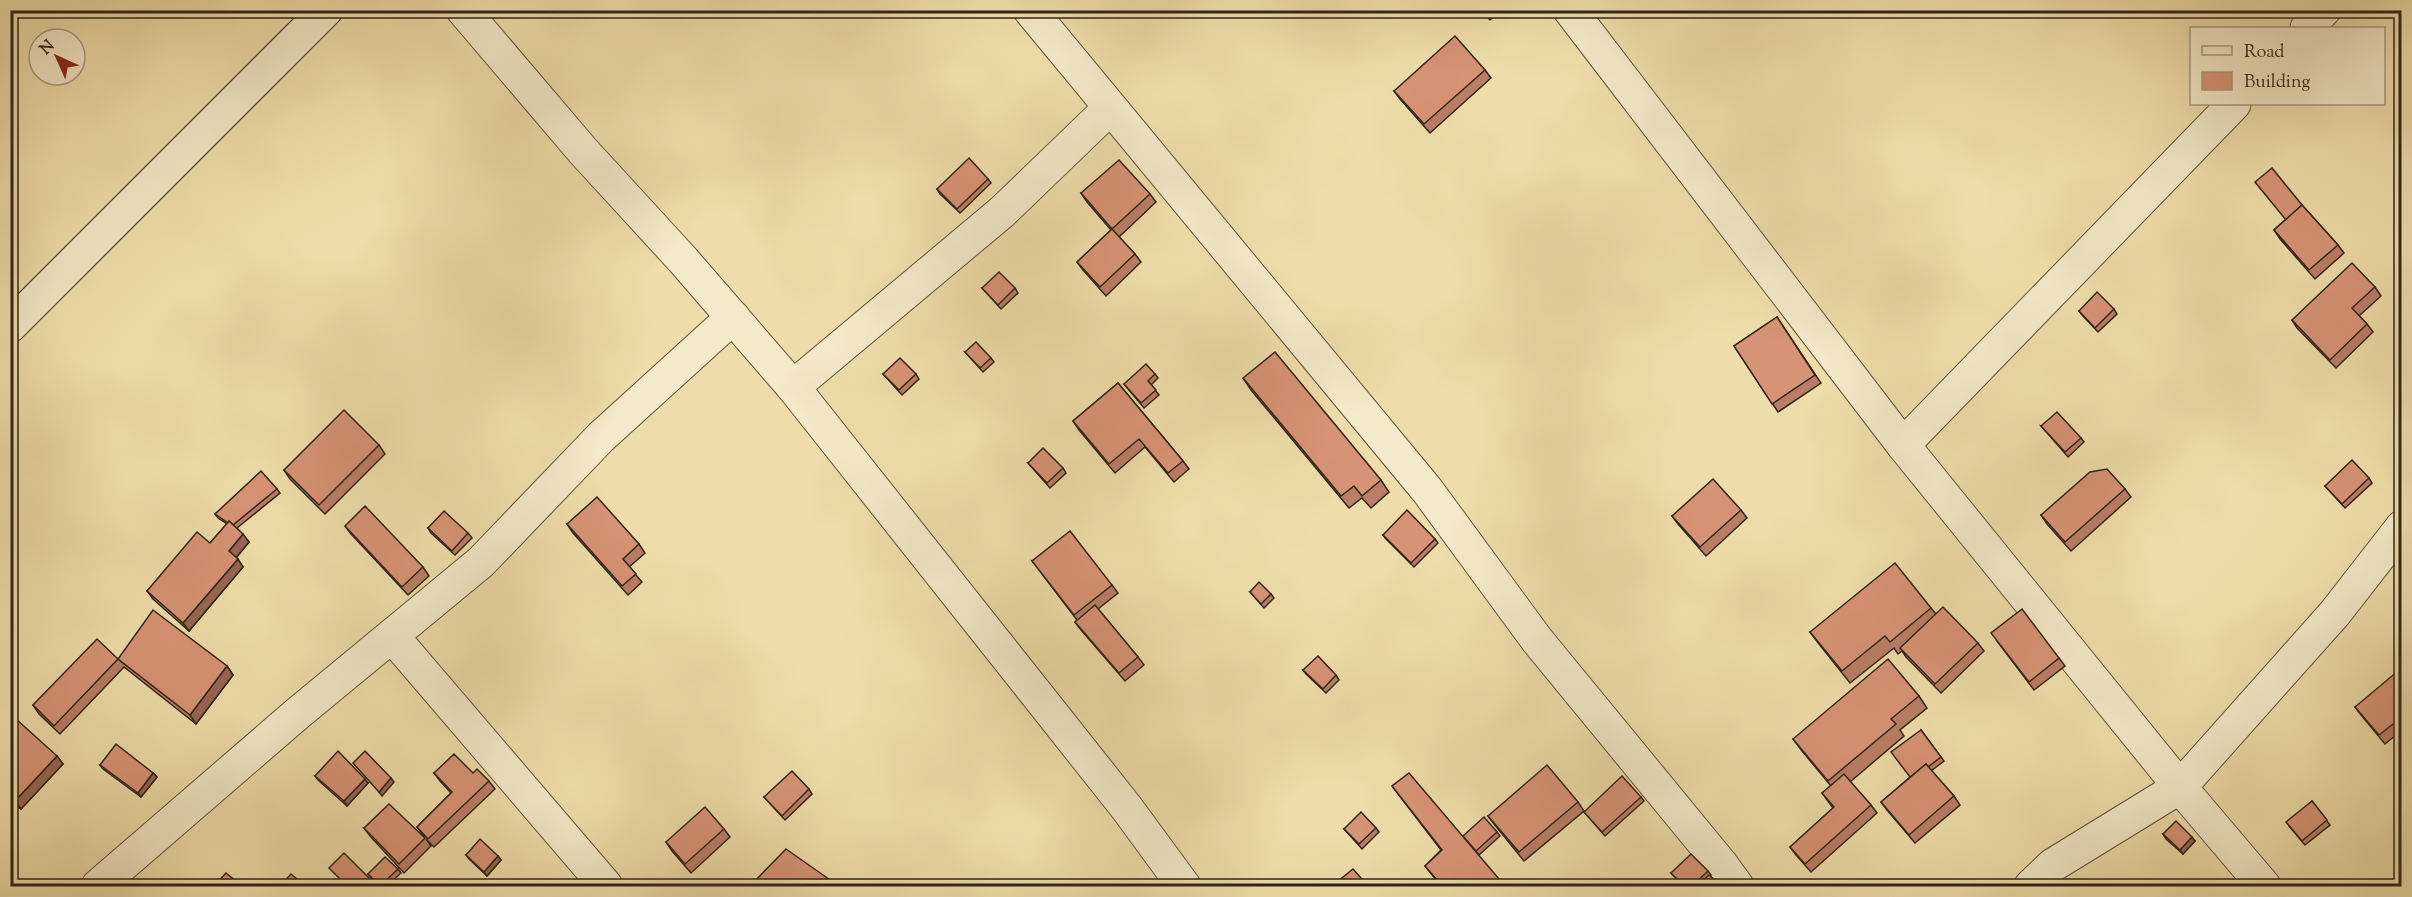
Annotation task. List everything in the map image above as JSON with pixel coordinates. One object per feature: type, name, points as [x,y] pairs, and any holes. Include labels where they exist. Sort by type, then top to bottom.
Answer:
[{"type":"street","points":[[10,326],[326,10]]},
{"type":"street","points":[[463,10],[583,151],[794,387],[1126,807],[1184,886]]},
{"type":"street","points":[[1030,10],[1427,490],[1537,640],[1737,886]]},
{"type":"street","points":[[1570,10],[1903,445],[2180,787],[2264,886]]},
{"type":"street","points":[[2308,27],[2325,10]]},
{"type":"street","points":[[1903,445],[2233,105]]},
{"type":"street","points":[[794,387],[1002,212],[1110,108]]},
{"type":"street","points":[[103,884],[481,562],[601,437],[733,317]]},
{"type":"street","points":[[2031,886],[2053,865],[2180,787],[2335,613],[2402,527]]},
{"type":"street","points":[[392,636],[606,886]]},
{"type":"building","points":[[1482,10],[1493,10],[1487,16]]},
{"type":"building","points":[[1455,36],[1485,70],[1424,124],[1394,91]]},
{"type":"building","points":[[969,158],[988,179],[957,209],[937,189]]},
{"type":"building","points":[[1119,160],[1150,194],[1112,229],[1081,193]]},
{"type":"building","points":[[2272,168],[2302,205],[2286,220],[2255,182]]},
{"type":"building","points":[[2302,205],[2338,245],[2309,270],[2274,230]]},
{"type":"building","points":[[1112,229],[1135,254],[1100,287],[1077,262]]},
{"type":"building","points":[[2352,263],[2375,287],[2352,308],[2367,324],[2330,360],[2292,320]]},
{"type":"building","points":[[999,272],[1015,288],[998,305],[982,288]]},
{"type":"building","points":[[2097,292],[2114,309],[2095,328],[2079,311]]},
{"type":"building","points":[[1777,317],[1815,375],[1772,404],[1734,346]]},
{"type":"building","points":[[976,342],[991,358],[980,368],[965,352]]},
{"type":"building","points":[[1275,352],[1381,480],[1362,496],[1354,486],[1341,496],[1243,378]]},
{"type":"building","points":[[900,358],[916,374],[899,390],[883,374]]},
{"type":"building","points":[[1146,364],[1155,374],[1148,381],[1156,390],[1141,403],[1124,384]]},
{"type":"building","points":[[1118,383],[1183,461],[1168,473],[1139,439],[1109,464],[1073,421]]},
{"type":"building","points":[[344,410],[379,445],[319,505],[284,470]]},
{"type":"building","points":[[2057,412],[2081,438],[2065,452],[2041,426]]},
{"type":"building","points":[[1043,448],[1063,468],[1047,483],[1028,463]]},
{"type":"building","points":[[2352,460],[2369,478],[2342,504],[2325,486]]},
{"type":"building","points":[[2107,469],[2125,489],[2065,542],[2041,515],[2090,472]]},
{"type":"building","points":[[261,471],[277,489],[233,525],[215,514]]},
{"type":"building","points":[[1713,479],[1741,510],[1700,547],[1672,516]]},
{"type":"building","points":[[597,497],[639,544],[623,559],[636,574],[622,586],[567,524]]},
{"type":"building","points":[[365,506],[423,567],[402,587],[345,526]]},
{"type":"building","points":[[1407,510],[1435,539],[1411,563],[1383,535]]},
{"type":"building","points":[[444,511],[468,533],[452,551],[428,528]]},
{"type":"building","points":[[229,521],[243,534],[229,551],[238,559],[183,623],[147,591],[197,532],[210,543]]},
{"type":"building","points":[[1070,531],[1112,585],[1074,615],[1032,561]]},
{"type":"building","points":[[1895,563],[1931,608],[1890,642],[1885,636],[1842,671],[1810,632]]},
{"type":"building","points":[[1259,582],[1271,594],[1261,604],[1250,592]]},
{"type":"building","points":[[1095,605],[1138,657],[1119,673],[1075,622]]},
{"type":"building","points":[[1943,607],[1978,643],[1935,684],[1900,648]]},
{"type":"building","points":[[2022,609],[2059,658],[2029,682],[1991,633]]},
{"type":"building","points":[[153,610],[227,666],[190,715],[118,659]]},
{"type":"building","points":[[97,639],[118,659],[54,726],[33,705]]},
{"type":"building","points":[[1318,656],[1336,675],[1323,689],[1303,670]]},
{"type":"building","points":[[1888,659],[1919,696],[1891,719],[1896,724],[1828,781],[1793,739]]},
{"type":"building","points":[[2398,671],[2402,676],[2402,717],[2379,735],[2355,707]]},
{"type":"building","points":[[16,719],[57,756],[15,801],[10,797],[10,725]]},
{"type":"building","points":[[1921,730],[1941,757],[1928,767],[1926,764],[1910,777],[1891,752]]},
{"type":"building","points":[[116,744],[153,773],[138,793],[100,765]]},
{"type":"building","points":[[338,751],[365,779],[344,801],[315,776]]},
{"type":"building","points":[[365,751],[391,778],[379,792],[353,763]]},
{"type":"building","points":[[454,754],[473,773],[477,769],[489,781],[428,839],[417,827],[452,792],[434,773]]},
{"type":"building","points":[[1926,764],[1954,796],[1909,835],[1881,802]]},
{"type":"building","points":[[1547,765],[1578,802],[1519,852],[1488,816]]},
{"type":"building","points":[[792,771],[809,789],[782,816],[764,797]]},
{"type":"building","points":[[1409,773],[1505,886],[1442,886],[1425,866],[1442,850],[1392,786]]},
{"type":"building","points":[[1844,774],[1871,805],[1805,864],[1790,847],[1834,807],[1822,793]]},
{"type":"building","points":[[1622,776],[1641,797],[1602,832],[1584,812]]},
{"type":"building","points":[[2312,801],[2327,820],[2302,841],[2286,822]]},
{"type":"building","points":[[389,804],[425,838],[399,864],[364,828]]},
{"type":"building","points":[[705,807],[724,829],[685,864],[666,842]]},
{"type":"building","points":[[1361,812],[1376,828],[1359,844],[1344,829]]},
{"type":"building","points":[[1484,817],[1497,832],[1476,851],[1463,836]]},
{"type":"building","points":[[2176,821],[2192,837],[2180,850],[2163,834]]},
{"type":"building","points":[[480,839],[498,856],[484,872],[466,855]]},
{"type":"building","points":[[786,849],[833,882],[828,886],[750,886]]},
{"type":"building","points":[[344,853],[377,886],[347,886],[329,868]]},
{"type":"building","points":[[1691,854],[1708,871],[1692,886],[1684,886],[1671,873]]},
{"type":"building","points":[[385,857],[398,869],[380,886],[368,874]]},
{"type":"building","points":[[1353,869],[1368,886],[1332,886]]},
{"type":"building","points":[[226,873],[242,886],[214,886]]},
{"type":"building","points":[[291,874],[305,886],[280,886]]},
{"type":"building","points":[[1709,875],[1721,886],[1697,886]]},
{"type":"building","points":[[2181,880],[2187,886],[2174,886]]}]
